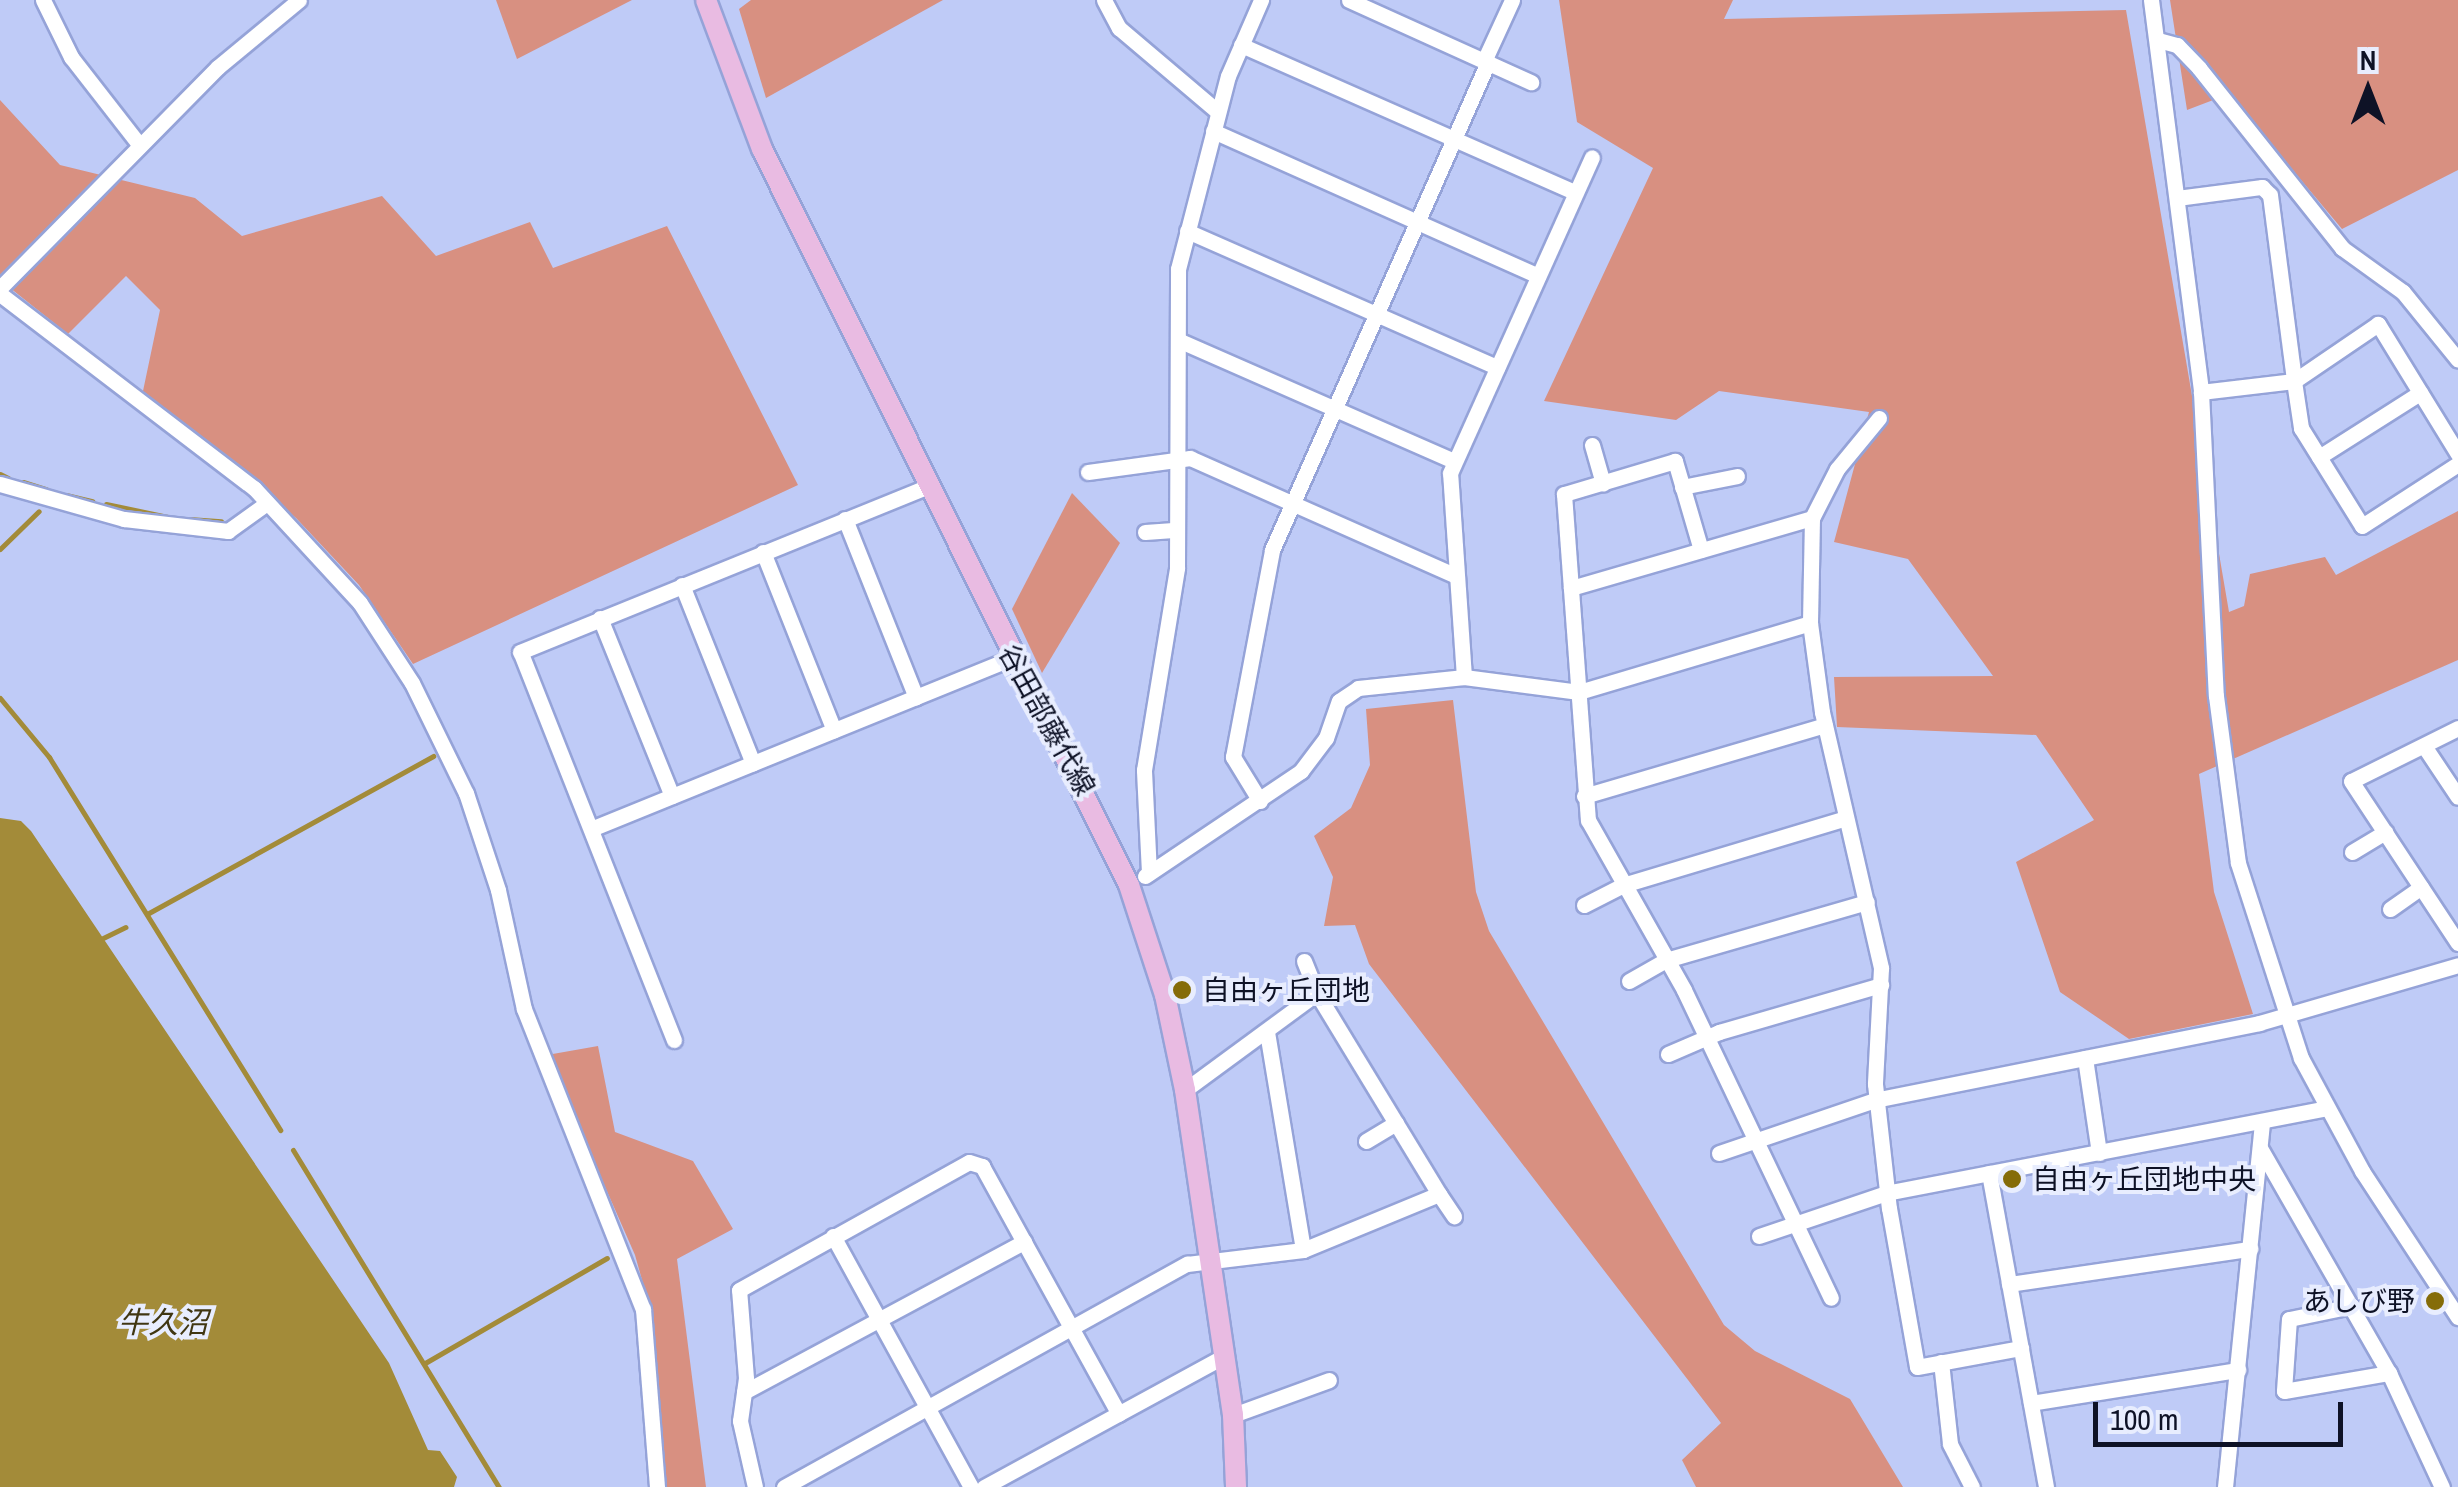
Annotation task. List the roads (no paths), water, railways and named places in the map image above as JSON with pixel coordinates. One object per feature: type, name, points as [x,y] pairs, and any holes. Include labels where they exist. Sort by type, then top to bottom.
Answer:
[{"type":"main road","name":"谷田部藤代線","points":[[706,0],[762,149],[926,487],[1129,885],[1165,994],[1184,1090],[1232,1415],[1236,1487]]},
{"type":"street","points":[[43,0],[71,56],[138,144]]},
{"type":"street","points":[[299,0],[138,144],[0,291],[267,502],[360,603],[412,682],[466,794],[498,890],[524,1009],[644,1309],[656,1487]]},
{"type":"street","points":[[1104,0],[1119,28],[1218,111]]},
{"type":"street","points":[[1149,874],[1144,770],[1177,568],[1178,270],[1218,111],[1261,0]]},
{"type":"street","points":[[1349,0],[1531,82]]},
{"type":"street","points":[[1260,801],[1233,758],[1272,550],[1512,0]]},
{"type":"street","points":[[2151,0],[2201,392],[2225,789],[2250,908],[2284,1016],[2326,1108],[2458,1317]]},
{"type":"street","points":[[2158,40],[2177,44],[2342,248],[2403,292],[2458,360]]},
{"type":"street","points":[[1241,45],[1574,192]]},
{"type":"street","points":[[1213,131],[1538,276]]},
{"type":"street","points":[[1464,677],[1456,576],[1454,460],[1592,157]]},
{"type":"street","points":[[2176,198],[2262,188],[2270,195],[2301,428],[2362,526],[2458,464]]},
{"type":"street","points":[[1187,231],[1497,366]]},
{"type":"street","points":[[2201,392],[2294,381],[2378,324],[2458,454]]},
{"type":"street","points":[[1178,340],[1454,460]]},
{"type":"street","points":[[2319,458],[2420,392]]},
{"type":"street","points":[[1879,418],[1837,469],[1812,518],[1810,623],[1825,726],[1867,902],[1882,985],[1876,1100],[1886,1193],[1917,1366],[2021,1348]]},
{"type":"street","points":[[1592,445],[1603,482]]},
{"type":"street","points":[[1088,472],[1178,458],[1456,576]]},
{"type":"street","points":[[1700,550],[1675,461],[1564,494],[1584,796],[1594,834],[1666,960],[1831,1298]]},
{"type":"street","points":[[1682,487],[1737,476]]},
{"type":"street","points":[[0,484],[124,519],[228,531],[267,502]]},
{"type":"street","points":[[674,1040],[520,652],[926,487]]},
{"type":"street","points":[[1571,588],[1812,518]]},
{"type":"street","points":[[845,519],[916,697]]},
{"type":"street","points":[[1145,532],[1177,530]]},
{"type":"street","points":[[763,552],[834,730]]},
{"type":"street","points":[[682,585],[753,763]]},
{"type":"street","points":[[600,618],[672,796]]},
{"type":"street","points":[[1129,885],[1260,801],[1316,755],[1336,706],[1349,691],[1464,677],[1579,692],[1810,623]]},
{"type":"street","points":[[591,829],[1013,658]]},
{"type":"street","points":[[1584,796],[1825,726]]},
{"type":"street","points":[[2458,728],[2351,782],[2458,943]]},
{"type":"street","points":[[2424,746],[2458,797]]},
{"type":"street","points":[[1584,906],[1623,885],[1846,818]]},
{"type":"street","points":[[2352,852],[2385,832]]},
{"type":"street","points":[[2390,909],[2421,887]]},
{"type":"street","points":[[1629,981],[1666,960],[1867,902]]},
{"type":"street","points":[[1304,962],[1316,994],[1454,1216]]},
{"type":"street","points":[[1719,1153],[1754,1136],[1876,1100],[2284,1016],[2458,965]]},
{"type":"street","points":[[1668,1054],[1704,1039],[1882,985]]},
{"type":"street","points":[[1184,1090],[1316,994]]},
{"type":"street","points":[[1267,1032],[1303,1250]]},
{"type":"street","points":[[2085,1058],[2099,1152]]},
{"type":"street","points":[[1760,1236],[1793,1220],[1886,1193],[2326,1108]]},
{"type":"street","points":[[2225,1487],[2262,1122]]},
{"type":"street","points":[[1366,1142],[1396,1123]]},
{"type":"street","points":[[2260,1148],[2389,1374],[2442,1487]]},
{"type":"street","points":[[755,1487],[740,1422],[744,1392],[739,1290],[969,1162],[982,1166],[1119,1414]]},
{"type":"street","points":[[1989,1173],[2046,1487]]},
{"type":"street","points":[[784,1487],[1187,1264],[1303,1250],[1439,1194]]},
{"type":"street","points":[[833,1236],[971,1487]]},
{"type":"street","points":[[744,1392],[1024,1242]]},
{"type":"street","points":[[2010,1284],[2250,1249]]},
{"type":"street","points":[[2352,1306],[2290,1318],[2284,1391],[2389,1374]]},
{"type":"street","points":[[984,1487],[1224,1356]]},
{"type":"street","points":[[1941,1362],[1950,1444],[1972,1487]]},
{"type":"street","points":[[2032,1403],[2238,1370]]},
{"type":"street","points":[[1232,1415],[1328,1380]]},
{"type":"water","name":"牛久沼","points":[[0,818],[21,821],[31,831],[389,1363],[428,1450],[440,1451],[457,1477],[454,1487],[0,1487]]},
{"type":"waterway","points":[[0,474],[8,478]]},
{"type":"waterway","points":[[23,482],[46,489]]},
{"type":"waterway","points":[[66,495],[92,501]]},
{"type":"waterway","points":[[106,504],[168,517]]},
{"type":"waterway","points":[[0,549],[39,511]]},
{"type":"waterway","points":[[189,519],[221,521]]},
{"type":"waterway","points":[[0,698],[49,757],[280,1130]]},
{"type":"waterway","points":[[147,914],[433,756]]},
{"type":"waterway","points":[[103,938],[126,927]]},
{"type":"waterway","points":[[293,1150],[499,1487]]},
{"type":"waterway","points":[[425,1363],[607,1258]]},
{"type":"place","name":"自由ヶ丘団地","points":[[1182,990]]},
{"type":"place","name":"自由ヶ丘団地中央","points":[[2012,1179]]},
{"type":"place","name":"あしび野","points":[[2435,1301]]}]
